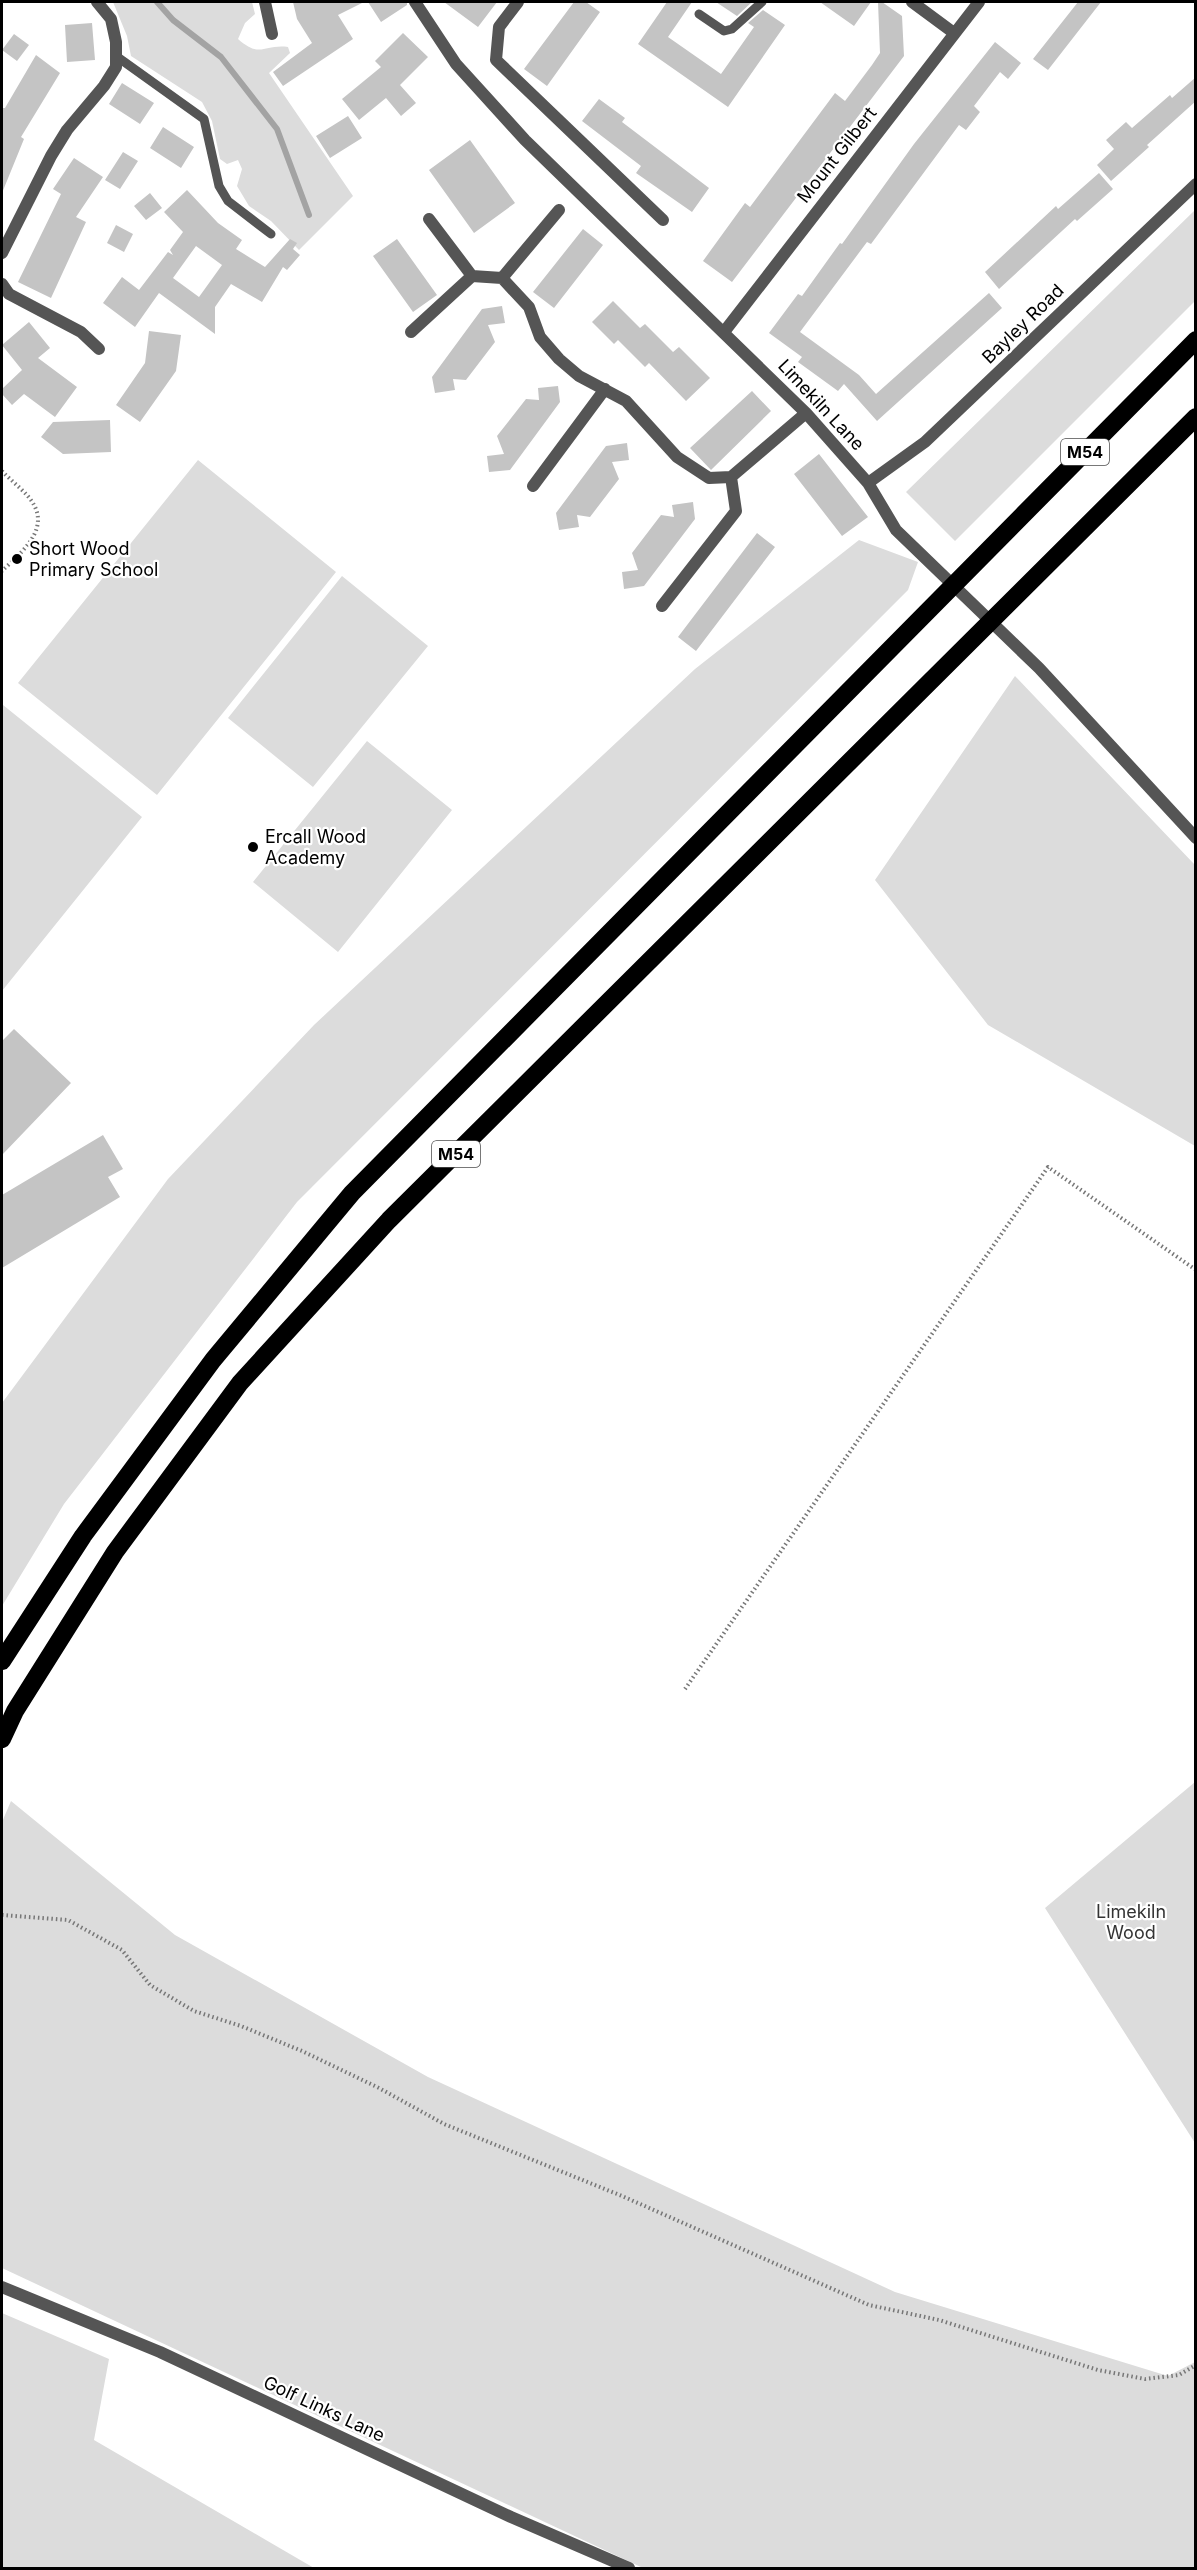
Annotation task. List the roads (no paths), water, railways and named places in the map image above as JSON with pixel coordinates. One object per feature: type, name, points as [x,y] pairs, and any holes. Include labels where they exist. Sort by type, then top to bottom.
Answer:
[{"type":"highway","name":"M54","points":[[2,1661],[83,1536],[206,1369],[352,1193],[1196,340]]},
{"type":"highway","name":"M54","points":[[2,1739],[15,1711],[115,1552],[240,1383],[389,1220],[1196,417]]},
{"type":"street","points":[[2,253],[51,156],[67,130],[105,86],[116,68],[111,19],[97,2]]},
{"type":"street","points":[[265,2],[272,34]]},
{"type":"street","name":"Limekiln Lane","points":[[415,2],[456,64],[525,140],[806,413],[868,483],[896,530],[1039,668],[1196,838]]},
{"type":"street","points":[[518,2],[499,27],[496,60],[663,220]]},
{"type":"street","points":[[912,2],[954,33]]},
{"type":"street","name":"Mount Gilbert","points":[[724,332],[979,2]]},
{"type":"street","name":"Bayley Road","points":[[868,483],[925,442],[1196,184]]},
{"type":"street","points":[[502,278],[559,210]]},
{"type":"street","points":[[429,219],[472,276]]},
{"type":"street","points":[[411,332],[472,276],[502,278],[529,307],[540,337],[560,359],[579,376],[626,401],[677,457],[709,478],[731,477],[806,413]]},
{"type":"street","points":[[2,284],[9,294],[71,326],[99,349]]},
{"type":"street","points":[[533,486],[605,389]]},
{"type":"street","points":[[662,606],[736,511],[731,477]]},
{"type":"street","name":"Golf Links Lane","points":[[2,2288],[160,2352],[512,2517],[629,2568]]},
{"type":"lane","points":[[699,14],[724,31],[732,29],[762,2]]},
{"type":"lane","points":[[116,56],[204,119],[219,186],[228,201],[271,234]]},
{"type":"waterway","points":[[157,2],[173,20],[221,57],[277,129],[309,215]]},
{"type":"place","name":"Short Wood Primary School","points":[[17,559]]},
{"type":"place","name":"Ercall Wood Academy","points":[[253,847]]},
{"type":"park label","name":"Limekiln Wood","points":[[1131,1922]]}]
